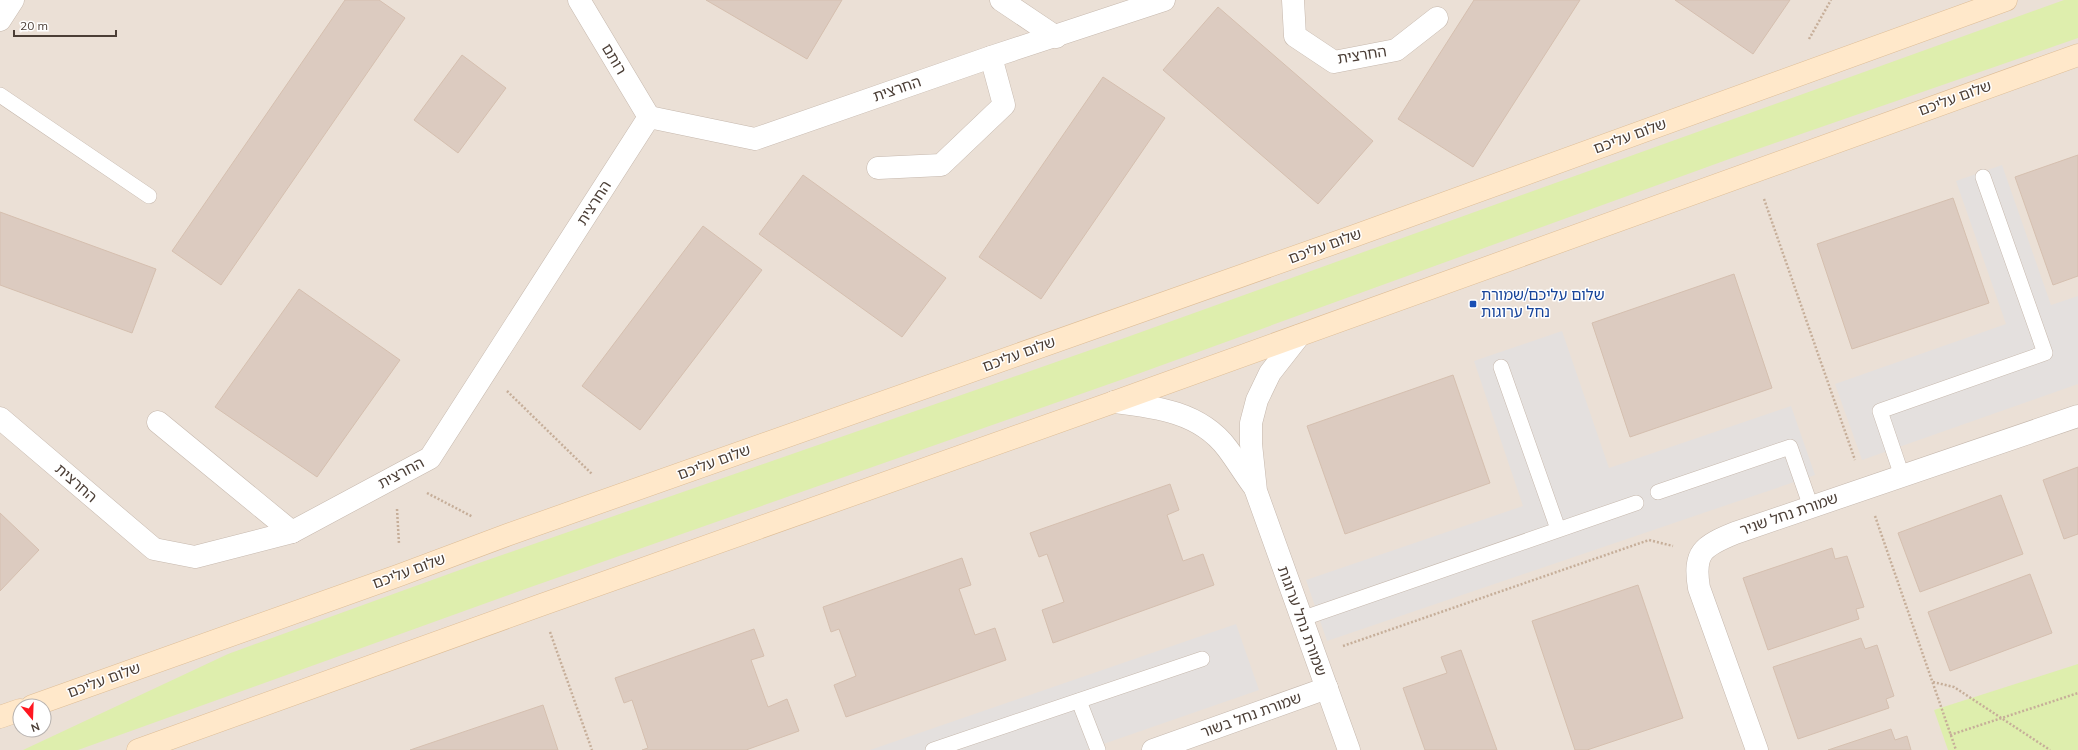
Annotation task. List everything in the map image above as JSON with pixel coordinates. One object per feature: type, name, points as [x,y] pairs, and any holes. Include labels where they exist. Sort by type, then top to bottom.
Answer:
[{"type":"main road","name":"שלום עליכם","points":[[52,699],[400,575],[507,535],[1354,236],[2006,0]]},
{"type":"main road","name":"שלום עליכם","points":[[138,750],[540,605],[1299,336],[2078,55]]},
{"type":"main road","points":[[0,717],[12,713]]},
{"type":"street","points":[[0,20],[13,0]]},
{"type":"street","name":"רותם","points":[[579,0],[649,118]]},
{"type":"street","points":[[1001,0],[1056,37]]},
{"type":"street","name":"החרצית","points":[[0,418],[154,549],[195,557],[292,532],[430,458],[649,118],[756,139],[991,57],[1056,37],[1164,0]]},
{"type":"street","name":"החרצית","points":[[1293,0],[1295,36],[1334,62],[1396,50],[1437,18]]},
{"type":"street","points":[[878,168],[941,166],[1004,105],[991,57]]},
{"type":"street","name":"שמורת נחל ערוגות","points":[[1299,336],[1270,373],[1257,400],[1251,423],[1251,444],[1256,491],[1349,750]]},
{"type":"street","name":"שמורת נחל ערוגות","points":[[1114,402],[1157,407],[1186,417],[1208,428],[1226,447],[1256,491]]},
{"type":"street","name":"שמורת נחל שניר","points":[[1700,554],[1714,542],[1734,533],[2078,416]]},
{"type":"street","points":[[158,422],[292,532]]},
{"type":"street","points":[[1700,554],[1696,571],[1699,588],[1757,750]]},
{"type":"street","name":"שמורת נחל בשור","points":[[1153,750],[1327,688]]},
{"type":"lane","points":[[0,95],[149,196]]},
{"type":"lane","points":[[1902,476],[1880,411],[2045,354],[1983,177]]},
{"type":"lane","points":[[1501,367],[1558,529]]},
{"type":"lane","points":[[1658,492],[1790,447],[1811,506]]},
{"type":"lane","points":[[1302,619],[1636,503]]},
{"type":"lane","points":[[933,750],[1202,658]]},
{"type":"lane","points":[[1079,700],[1098,750]]},
{"type":"path","points":[[486,370],[592,475],[622,495]]},
{"type":"path","points":[[395,476],[507,535]]},
{"type":"path","points":[[395,476],[400,575]]},
{"type":"path","points":[[1315,656],[1649,540],[1700,554]]},
{"type":"path","points":[[540,605],[592,750]]},
{"type":"path","points":[[1932,682],[1954,687],[2050,750]]},
{"type":"path","points":[[1950,735],[2078,693]]},
{"type":"shaded area","points":[[0,0],[2078,0],[2078,750],[0,750]]},
{"type":"shaded area","points":[[2002,165],[2051,305],[2078,296],[2078,384],[1862,460],[1835,384],[2006,324],[1956,181]]},
{"type":"shaded area","points":[[1562,331],[1609,468],[1791,406],[1815,475],[1327,641],[1306,580],[1523,506],[1474,361]]},
{"type":"shaded area","points":[[1236,624],[1259,690],[1086,750],[870,750]]},
{"type":"green space","points":[[2064,0],[2078,0],[2078,38],[1732,158],[1132,376],[528,588],[78,750],[23,750],[49,738],[52,738],[52,736],[228,654],[479,563],[1119,340]]},
{"type":"green space","points":[[2078,664],[2078,750],[1948,750],[1934,710]]},
{"type":"building","points":[[345,0],[379,0],[405,18],[221,285],[172,251]]},
{"type":"building","points":[[706,0],[842,0],[807,59]]},
{"type":"building","points":[[1474,0],[1580,0],[1473,167],[1398,119]]},
{"type":"building","points":[[1675,0],[1790,0],[1753,54]]},
{"type":"building","points":[[1218,7],[1373,141],[1318,204],[1163,70]]},
{"type":"building","points":[[462,55],[506,88],[458,153],[414,120]]},
{"type":"building","points":[[1103,77],[1165,118],[1041,299],[979,257]]},
{"type":"building","points":[[2078,155],[2078,276],[2053,285],[2015,177]]},
{"type":"building","points":[[803,175],[946,278],[902,337],[759,234]]},
{"type":"building","points":[[1953,198],[1989,303],[1852,349],[1817,244]]},
{"type":"building","points":[[0,212],[156,269],[132,333],[0,285]]},
{"type":"building","points":[[703,226],[762,270],[640,430],[582,386]]},
{"type":"building","points":[[1734,274],[1772,388],[1630,437],[1592,323]]},
{"type":"building","points":[[299,289],[400,360],[317,477],[215,407]]},
{"type":"building","points":[[1453,375],[1490,483],[1345,534],[1307,426]]},
{"type":"building","points":[[2078,467],[2078,534],[2064,539],[2043,480]]},
{"type":"building","points":[[1170,484],[1179,510],[1167,515],[1183,561],[1203,554],[1214,585],[1053,643],[1042,610],[1064,602],[1047,554],[1039,557],[1030,533]]},
{"type":"building","points":[[2001,495],[2023,554],[1920,592],[1898,533]]},
{"type":"building","points":[[0,513],[39,550],[0,591]]},
{"type":"building","points":[[1832,548],[1835,559],[1847,556],[1864,607],[1856,609],[1859,619],[1768,650],[1743,578]]},
{"type":"building","points":[[962,558],[971,585],[959,589],[975,635],[995,628],[1006,660],[846,717],[834,685],[856,676],[839,629],[831,632],[823,607]]},
{"type":"building","points":[[2030,574],[2052,633],[1950,671],[1928,612]]},
{"type":"building","points":[[1638,585],[1683,718],[1587,750],[1575,750],[1532,621]]},
{"type":"building","points":[[754,629],[764,656],[751,660],[768,707],[787,699],[799,731],[746,750],[642,750],[648,748],[632,700],[624,703],[615,678]]},
{"type":"building","points":[[1861,638],[1865,649],[1877,645],[1894,696],[1886,699],[1889,708],[1798,739],[1773,667]]},
{"type":"building","points":[[1461,650],[1497,750],[1425,750],[1403,688],[1447,673],[1441,657]]},
{"type":"building","points":[[543,705],[558,750],[410,750]]},
{"type":"building","points":[[1891,729],[1895,740],[1907,736],[1911,750],[1828,750]]},
{"type":"place","name":"שלום עליכם/שמורת נחל ערוגות","points":[[1473,304]]}]
